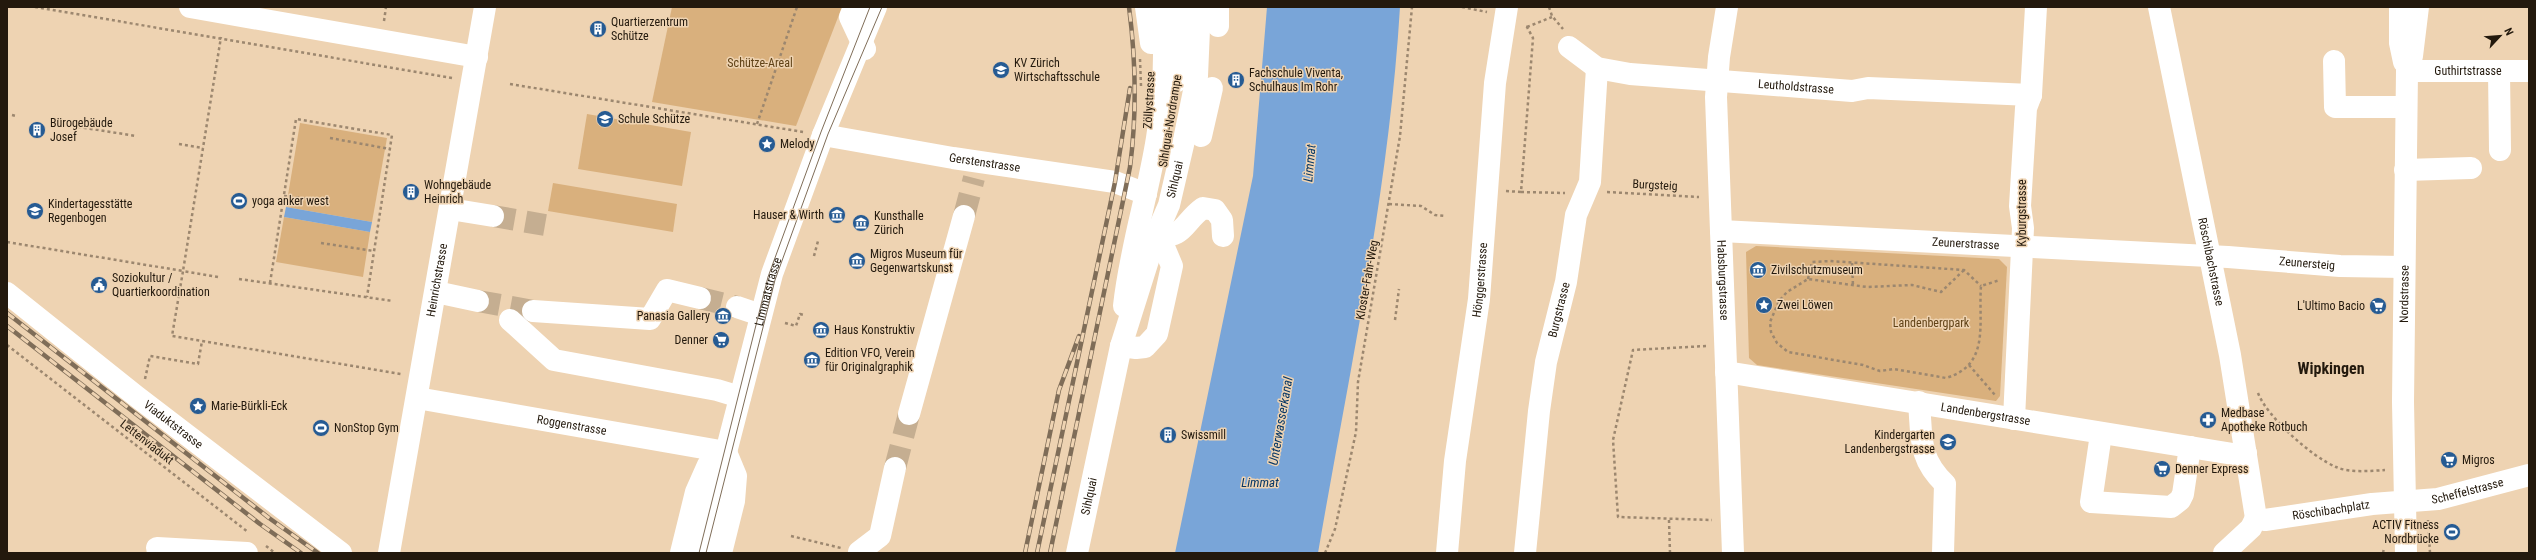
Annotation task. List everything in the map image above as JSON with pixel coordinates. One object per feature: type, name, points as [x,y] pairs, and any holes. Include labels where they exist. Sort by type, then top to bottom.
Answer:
[{"type":"street","points":[[190,7],[477,56]]},
{"type":"street","name":"Heinrichstrasse","points":[[389,553],[485,7]]},
{"type":"street","points":[[854,7],[850,17],[861,44]]},
{"type":"street","points":[[861,44],[876,7]]},
{"type":"street","name":"Zöllystrasse","points":[[1146,7],[1151,41],[1148,126],[1145,151],[1146,194]]},
{"type":"street","points":[[1146,194],[1161,108],[1165,55],[1162,7]]},
{"type":"street","name":"Sihlquai-Nordrampe","points":[[1156,235],[1157,194],[1180,57],[1178,7]]},
{"type":"street","name":"Sihlquai","points":[[1077,553],[1121,346],[1156,235],[1169,205],[1183,145],[1196,76],[1199,29],[1197,7]]},
{"type":"street","name":"Habsburgstrasse","points":[[1727,7],[1717,80],[1720,231],[1733,553]]},
{"type":"street","name":"Kyburgstrasse","points":[[2014,419],[2023,247],[2020,206],[2026,108],[2031,96],[2036,7]]},
{"type":"street","name":"Röschibachstrasse","points":[[2159,7],[2211,257],[2256,518]]},
{"type":"street","name":"Nordstrasse","points":[[2400,7],[2400,42],[2407,71],[2403,402],[2406,553]]},
{"type":"street","name":"Nordstrasse","points":[[2407,71],[2412,56],[2418,7]]},
{"type":"street","name":"Hönggerstrasse","points":[[1447,553],[1455,461],[1479,299],[1496,83],[1510,16]]},
{"type":"street","name":"Leutholdstrasse","points":[[1567,39],[1597,68],[1630,74],[1852,91],[1868,88],[2031,96]]},
{"type":"street","name":"Limmatstrasse","points":[[700,553],[772,274],[823,135],[820,112],[840,58],[848,46],[861,44]]},
{"type":"street","points":[[2334,60],[2334,107],[2406,107]]},
{"type":"street","name":"Burgstrasse","points":[[1525,553],[1538,417],[1546,362],[1566,282],[1576,215],[1590,182],[1597,68]]},
{"type":"street","name":"Guthirtstrasse","points":[[2407,71],[2529,71]]},
{"type":"street","points":[[2499,71],[2500,150]]},
{"type":"street","points":[[1183,145],[1200,140],[1212,88]]},
{"type":"street","name":"Gerstenstrasse","points":[[823,135],[977,170],[1115,182],[1146,194]]},
{"type":"street","points":[[2405,170],[2471,168]]},
{"type":"street","name":"Sihlquai","points":[[1121,346],[1132,249],[1146,194]]},
{"type":"street","points":[[1156,235],[1168,236],[1182,231],[1192,216],[1203,208],[1215,210],[1222,220],[1223,236]]},
{"type":"street","points":[[450,209],[493,216]]},
{"type":"street","points":[[910,414],[964,216]]},
{"type":"street","name":"Zeunerstrasse","points":[[1720,231],[2211,257]]},
{"type":"street","points":[[1121,346],[1136,348],[1145,347],[1157,334],[1172,266],[1164,247],[1156,235]]},
{"type":"street","name":"Zeunersteig","points":[[2211,257],[2340,266],[2404,267]]},
{"type":"street","points":[[533,311],[650,319],[668,290],[700,298]]},
{"type":"street","name":"Viaduktstrasse","points":[[7,293],[136,396],[341,553]]},
{"type":"street","points":[[434,299],[477,308]]},
{"type":"street","points":[[737,307],[761,315]]},
{"type":"street","points":[[510,320],[554,360],[718,390],[740,397]]},
{"type":"street","name":"Landenbergstrasse","points":[[1726,372],[1919,402],[2190,448],[2233,454],[2246,453]]},
{"type":"street","name":"Roggenstrasse","points":[[417,398],[726,452]]},
{"type":"street","points":[[1919,402],[1923,454],[1927,463],[1945,484],[1943,553]]},
{"type":"street","points":[[2101,434],[2091,502],[2171,507],[2180,500],[2183,494],[2190,448]]},
{"type":"street","points":[[681,553],[696,492],[708,465],[726,452],[736,476],[734,501],[721,553]]},
{"type":"street","points":[[859,552],[880,536],[895,468]]},
{"type":"street","name":"Scheffelstrasse","points":[[2406,510],[2438,499],[2529,475]]},
{"type":"street","name":"Röschibachplatz","points":[[2256,518],[2265,520],[2406,510]]},
{"type":"street","points":[[2224,553],[2251,528],[2256,518]]},
{"type":"street","points":[[157,548],[254,544]]},
{"type":"path","points":[[35,7],[221,37],[454,78]]},
{"type":"path","points":[[382,29],[386,7]]},
{"type":"path","points":[[757,124],[797,7]]},
{"type":"path","name":"Kloster-Fahr-Weg","points":[[1325,553],[1335,529],[1356,432],[1358,382],[1400,136],[1412,7]]},
{"type":"path","points":[[1462,7],[1510,16],[1527,27],[1533,38],[1521,192]]},
{"type":"path","points":[[1549,7],[1552,16],[1567,39]]},
{"type":"path","points":[[1527,27],[1552,16]]},
{"type":"path","points":[[221,37],[172,336],[405,375]]},
{"type":"path","points":[[1140,52],[1141,90]]},
{"type":"path","points":[[510,84],[757,124],[797,132]]},
{"type":"path","points":[[12,115],[16,116]]},
{"type":"path","points":[[270,283],[296,119],[392,135],[367,297]]},
{"type":"path","points":[[60,124],[136,136]]},
{"type":"path","points":[[330,138],[390,149]]},
{"type":"path","points":[[179,144],[203,148]]},
{"type":"path","points":[[1502,191],[1564,193]]},
{"type":"path","name":"Burgsteig","points":[[1600,191],[1701,197]]},
{"type":"path","points":[[284,196],[326,201]]},
{"type":"path","points":[[1389,204],[1421,206],[1435,215],[1446,216]]},
{"type":"path","points":[[814,256],[818,241]]},
{"type":"path","points":[[7,242],[218,277]]},
{"type":"path","points":[[321,243],[374,251]]},
{"type":"path","points":[[1808,279],[1812,262],[1852,263],[1964,270],[1982,286]]},
{"type":"path","points":[[1852,263],[1853,286]]},
{"type":"path","points":[[1964,270],[1941,292],[1912,286],[1853,286],[1808,279],[1787,292],[1779,301],[1770,322],[1771,332],[1777,343],[1788,352],[1863,365],[1880,371],[1894,369],[1946,378],[1969,365],[1975,357],[1980,342],[1982,286]]},
{"type":"path","points":[[1982,286],[2005,278]]},
{"type":"path","points":[[239,279],[393,301]]},
{"type":"path","points":[[1394,320],[1399,289]]},
{"type":"path","points":[[786,323],[796,326],[800,314],[804,315]]},
{"type":"path","points":[[150,356],[198,364],[202,341]]},
{"type":"path","name":"Lettenviadukt","points":[[7,345],[254,544],[275,553]]},
{"type":"path","points":[[1707,346],[1633,350],[1613,440],[1618,517],[1669,520],[1714,520]]},
{"type":"path","points":[[1969,365],[2001,400]]},
{"type":"path","points":[[2257,389],[2261,402],[2288,434],[2315,454],[2336,467],[2347,470],[2382,470]]},
{"type":"path","points":[[2428,518],[2430,553]]},
{"type":"path","points":[[1669,520],[1670,553]]},
{"type":"path","points":[[791,536],[859,552]]},
{"type":"path","points":[[2383,553],[2384,548]]},
{"type":"green space","name":"Schütze-Areal","points":[[672,7],[842,7],[796,126],[652,102]]},
{"type":"green space","points":[[587,114],[691,132],[682,186],[578,169]]},
{"type":"green space","points":[[300,123],[387,138],[372,222],[286,207]]},
{"type":"green space","points":[[553,183],[677,204],[673,232],[548,211]]},
{"type":"green space","points":[[284,217],[370,232],[363,277],[276,262]]},
{"type":"green space","name":"Landenbergpark","points":[[1756,246],[1999,259],[2007,267],[2000,396],[1996,401],[1757,365],[1749,358],[1746,252]]},
{"type":"water","name":"Limmat","points":[[1267,7],[1400,7],[1395,76],[1387,144],[1355,349],[1318,553],[1175,553],[1253,176]]},
{"type":"water","points":[[286,207],[372,222],[370,232],[284,217]]},
{"type":"tunnel","points":[[964,216],[974,178]]},
{"type":"tunnel","points":[[493,216],[545,225]]},
{"type":"tunnel","points":[[700,298],[737,307]]},
{"type":"tunnel","points":[[478,301],[533,311]]},
{"type":"tunnel","points":[[895,468],[909,414]]},
{"type":"tram line","points":[[699,553],[768,277],[821,132],[870,7]]},
{"type":"tram line","points":[[706,553],[775,280],[828,134],[882,7]]},
{"type":"railway","points":[[1050,553],[1130,167],[1134,127],[1135,87],[1129,7]]},
{"type":"railway","points":[[1037,553],[1115,182],[1130,88]]},
{"type":"railway","points":[[7,313],[269,518],[318,553]]},
{"type":"railway","points":[[7,326],[260,524],[301,553]]},
{"type":"railway","points":[[1025,553],[1059,390],[1079,336]]},
{"type":"place","name":"Quartierzentrum Schütze","points":[[598,29]]},
{"type":"place","name":"KV Zürich Wirtschaftsschule","points":[[1001,70]]},
{"type":"place","name":"Fachschule Viventa, Schulhaus Im Rohr","points":[[1236,80]]},
{"type":"place","name":"Schule Schütze","points":[[605,119]]},
{"type":"place","name":"Bürogebäude Josef","points":[[37,130]]},
{"type":"place","name":"Melody","points":[[767,144]]},
{"type":"place","name":"Wohngebäude Heinrich","points":[[411,192]]},
{"type":"place","name":"yoga anker west","points":[[239,201]]},
{"type":"place","name":"Kindertagesstätte Regenbogen","points":[[35,211]]},
{"type":"place","name":"Hauser & Wirth","points":[[837,215]]},
{"type":"place","name":"Kunsthalle Zürich","points":[[861,223]]},
{"type":"place","name":"Migros Museum für Gegenwartskunst","points":[[857,261]]},
{"type":"place","name":"Zivilschutzmuseum","points":[[1758,270]]},
{"type":"place","name":"Soziokultur / Quartierkoordination","points":[[99,285]]},
{"type":"place","name":"Zwei Löwen","points":[[1764,305]]},
{"type":"place","name":"L'Ultimo Bacio","points":[[2378,306]]},
{"type":"place","name":"Panasia Gallery","points":[[723,316]]},
{"type":"place","name":"Haus Konstruktiv","points":[[821,330]]},
{"type":"place","name":"Denner","points":[[721,340]]},
{"type":"place","name":"Edition VFO, Verein für Originalgraphik","points":[[812,360]]},
{"type":"place","name":"Marie-Bürkli-Eck","points":[[198,406]]},
{"type":"place","name":"Medbase Apotheke Rotbuch","points":[[2208,420]]},
{"type":"place","name":"NonStop Gym","points":[[321,428]]},
{"type":"place","name":"Swissmill","points":[[1168,435]]},
{"type":"place","name":"Kindergarten Landenbergstrasse","points":[[1948,442]]},
{"type":"place","name":"Migros","points":[[2449,460]]},
{"type":"place","name":"Denner Express","points":[[2162,469]]},
{"type":"place","name":"ACTIV Fitness Nordbrücke","points":[[2452,532]]},
{"type":"district","name":"Wipkingen","points":[[2331,368]]},
{"type":"water label","name":"Unterwasserkanal","points":[[1280,421]]}]
